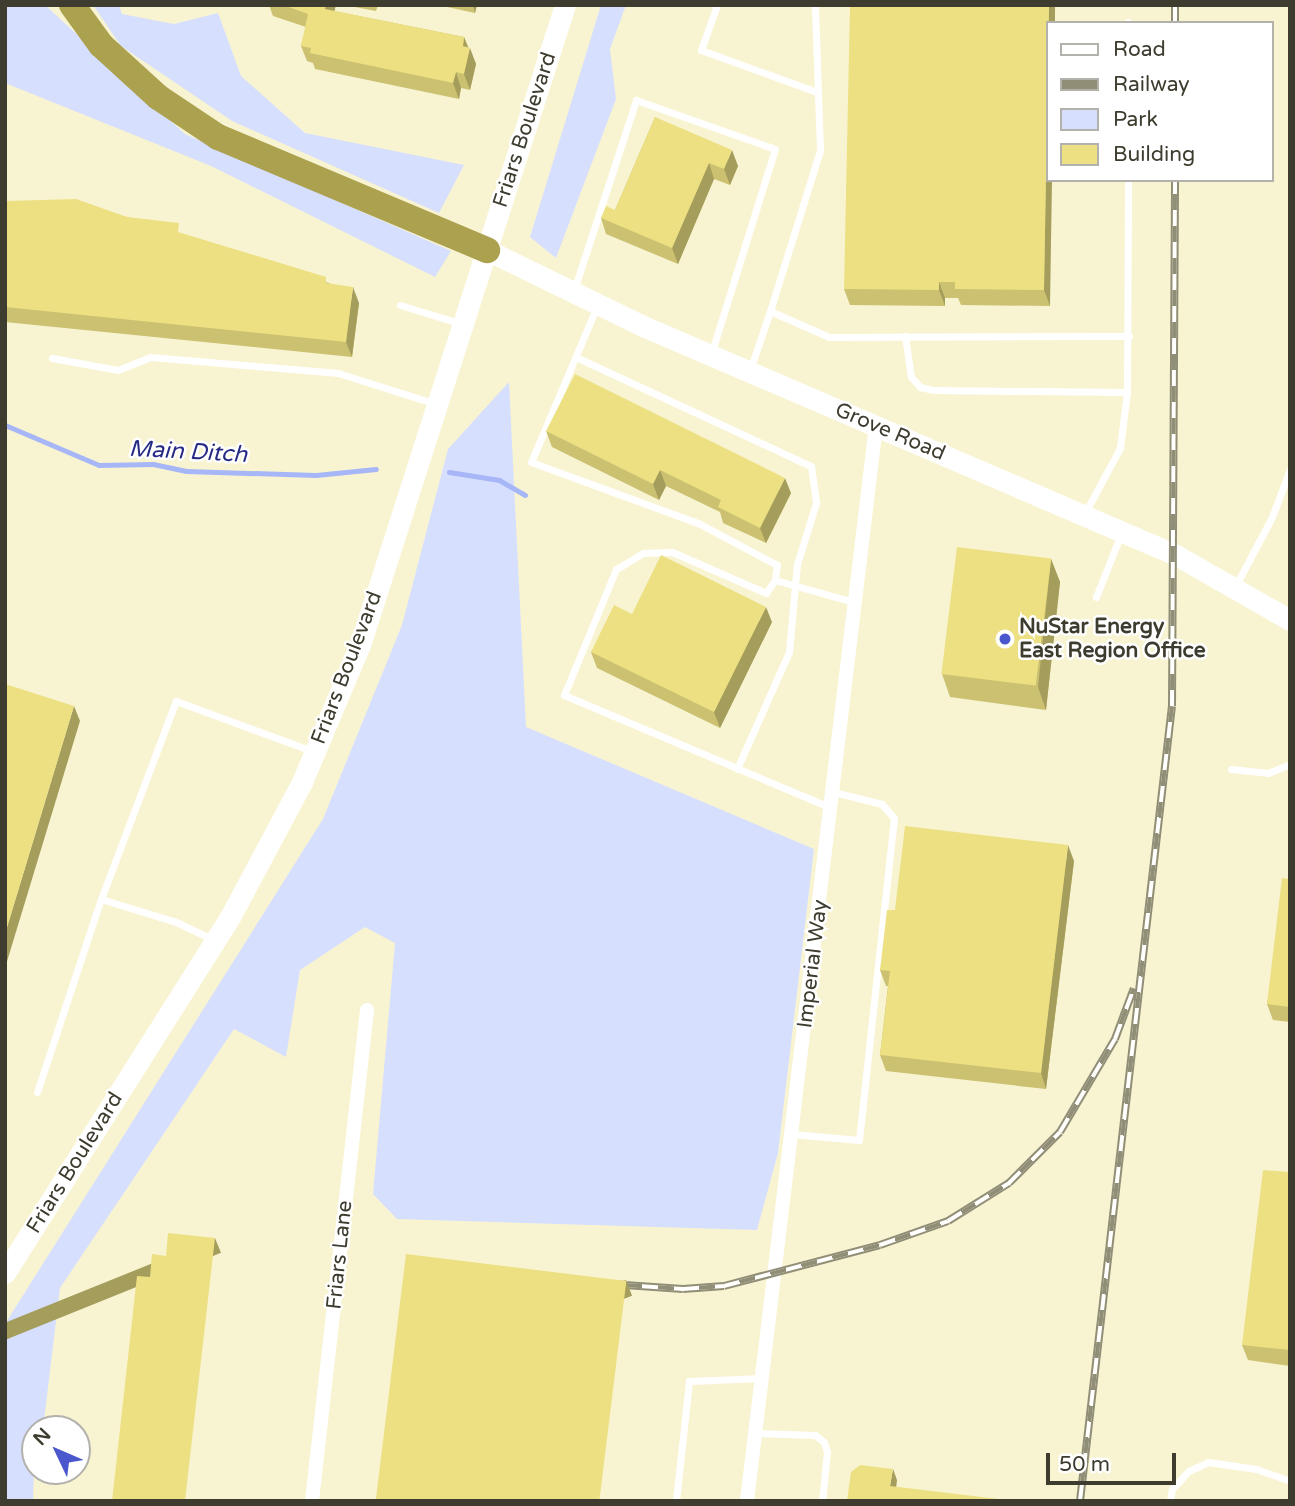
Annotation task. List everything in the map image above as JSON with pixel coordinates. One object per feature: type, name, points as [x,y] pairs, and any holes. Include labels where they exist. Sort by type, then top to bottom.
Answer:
[{"type":"highway","points":[[72,5],[102,45],[158,97],[218,136],[487,250]]},
{"type":"main road","name":"Friars Boulevard","points":[[5,1273],[215,941],[267,852],[315,752],[360,645],[565,5]]},
{"type":"main road","name":"Grove Road","points":[[487,250],[597,305],[1121,533],[1235,586],[1290,620]]},
{"type":"street","name":"Imperial Way","points":[[747,1501],[876,426]]},
{"type":"street","name":"Friars Lane","points":[[312,1501],[367,1010]]},
{"type":"lane","points":[[717,5],[701,50],[817,92]]},
{"type":"lane","points":[[750,372],[820,150],[815,5]]},
{"type":"lane","points":[[573,294],[636,100],[775,149],[711,355]]},
{"type":"lane","points":[[1083,517],[1120,448],[1128,392],[1129,182]]},
{"type":"lane","points":[[400,305],[463,325]]},
{"type":"lane","points":[[597,305],[578,358],[531,462],[712,530],[772,559],[775,580],[766,593],[672,552],[643,553],[615,569],[564,695],[832,808]]},
{"type":"lane","points":[[770,312],[829,337],[1129,336]]},
{"type":"lane","points":[[905,336],[911,377],[920,387],[933,390],[1128,392]]},
{"type":"lane","points":[[52,358],[118,370],[151,357],[338,373],[437,405]]},
{"type":"lane","points":[[578,358],[811,466],[816,503],[797,564],[798,589],[789,652],[737,769]]},
{"type":"lane","points":[[1235,586],[1272,517],[1290,468]]},
{"type":"lane","points":[[1096,597],[1121,533]]},
{"type":"lane","points":[[775,580],[798,589],[854,602]]},
{"type":"lane","points":[[37,1092],[101,899],[176,701],[315,752]]},
{"type":"lane","points":[[1231,769],[1268,773],[1290,764]]},
{"type":"lane","points":[[792,1134],[859,1140],[894,818],[882,804],[834,792]]},
{"type":"lane","points":[[101,899],[176,922],[215,941]]},
{"type":"lane","points":[[676,1501],[689,1381],[762,1378]]},
{"type":"lane","points":[[756,1433],[815,1435],[824,1443],[827,1452],[822,1501]]},
{"type":"lane","points":[[1170,1501],[1172,1489],[1189,1471],[1208,1462],[1256,1469],[1290,1481]]},
{"type":"green space","points":[[5,5],[45,5],[185,134],[451,251],[435,277],[211,166],[5,83]]},
{"type":"green space","points":[[93,5],[119,5],[122,14],[174,24],[218,13],[241,76],[305,133],[464,165],[439,213],[232,121],[121,46]]},
{"type":"green space","points":[[601,5],[626,5],[610,49],[616,99],[556,258],[530,237]]},
{"type":"green space","points":[[509,382],[526,727],[814,849],[778,1153],[757,1230],[397,1219],[373,1194],[395,943],[365,927],[300,970],[286,1057],[234,1029],[60,1288],[45,1415],[21,1415],[21,1485],[33,1485],[33,1501],[5,1501],[5,1324],[323,819],[402,625],[448,449]]},
{"type":"building","points":[[283,5],[326,5],[325,9],[464,37],[463,46],[470,48],[464,74],[456,72],[453,83],[310,53],[311,48],[301,46],[308,14]]},
{"type":"building","points":[[850,5],[1049,5],[1049,21],[1046,21],[1044,290],[955,289],[955,282],[939,282],[939,290],[844,289]]},
{"type":"building","points":[[655,117],[732,150],[724,169],[709,163],[672,248],[601,218],[606,206],[615,210]]},
{"type":"building","points":[[76,199],[127,217],[179,223],[178,232],[326,277],[326,283],[353,287],[346,342],[5,307],[5,201]]},
{"type":"building","points":[[575,374],[785,478],[760,528],[718,507],[721,500],[660,470],[653,484],[546,431]]},
{"type":"building","name":"NuStar Energy East Region Office","points":[[957,547],[1051,559],[1036,686],[941,674]]},
{"type":"building","points":[[661,555],[766,607],[714,712],[591,652],[614,605],[632,614]]},
{"type":"building","points":[[5,684],[74,706],[5,934]]},
{"type":"building","points":[[905,826],[1068,845],[1041,1073],[880,1055],[890,971],[880,970],[887,910],[895,910]]},
{"type":"building","points":[[1282,878],[1290,879],[1290,1007],[1267,1004]]},
{"type":"building","points":[[1263,1170],[1290,1172],[1290,1350],[1242,1345]]},
{"type":"building","points":[[168,1233],[215,1238],[185,1501],[112,1501],[137,1276],[150,1277],[152,1254],[166,1256]]},
{"type":"building","points":[[406,1254],[626,1281],[599,1501],[376,1501]]},
{"type":"building","points":[[860,1465],[893,1469],[890,1486],[1015,1501],[847,1501],[851,1472]]},
{"type":"waterway","name":"Main Ditch","points":[[5,425],[99,465],[153,464],[186,471],[316,475],[376,469]]},
{"type":"waterway","name":"Main Ditch","points":[[449,472],[499,480],[525,495]]},
{"type":"railway","points":[[1175,5],[1175,21]]},
{"type":"railway","points":[[1080,1501],[1172,706],[1175,182]]},
{"type":"railway","points":[[610,1284],[683,1289],[724,1286],[880,1245],[948,1221],[1009,1183],[1060,1132],[1115,1039],[1134,988]]},
{"type":"place","name":"NuStar Energy East Region Office","points":[[1005,639]]}]
